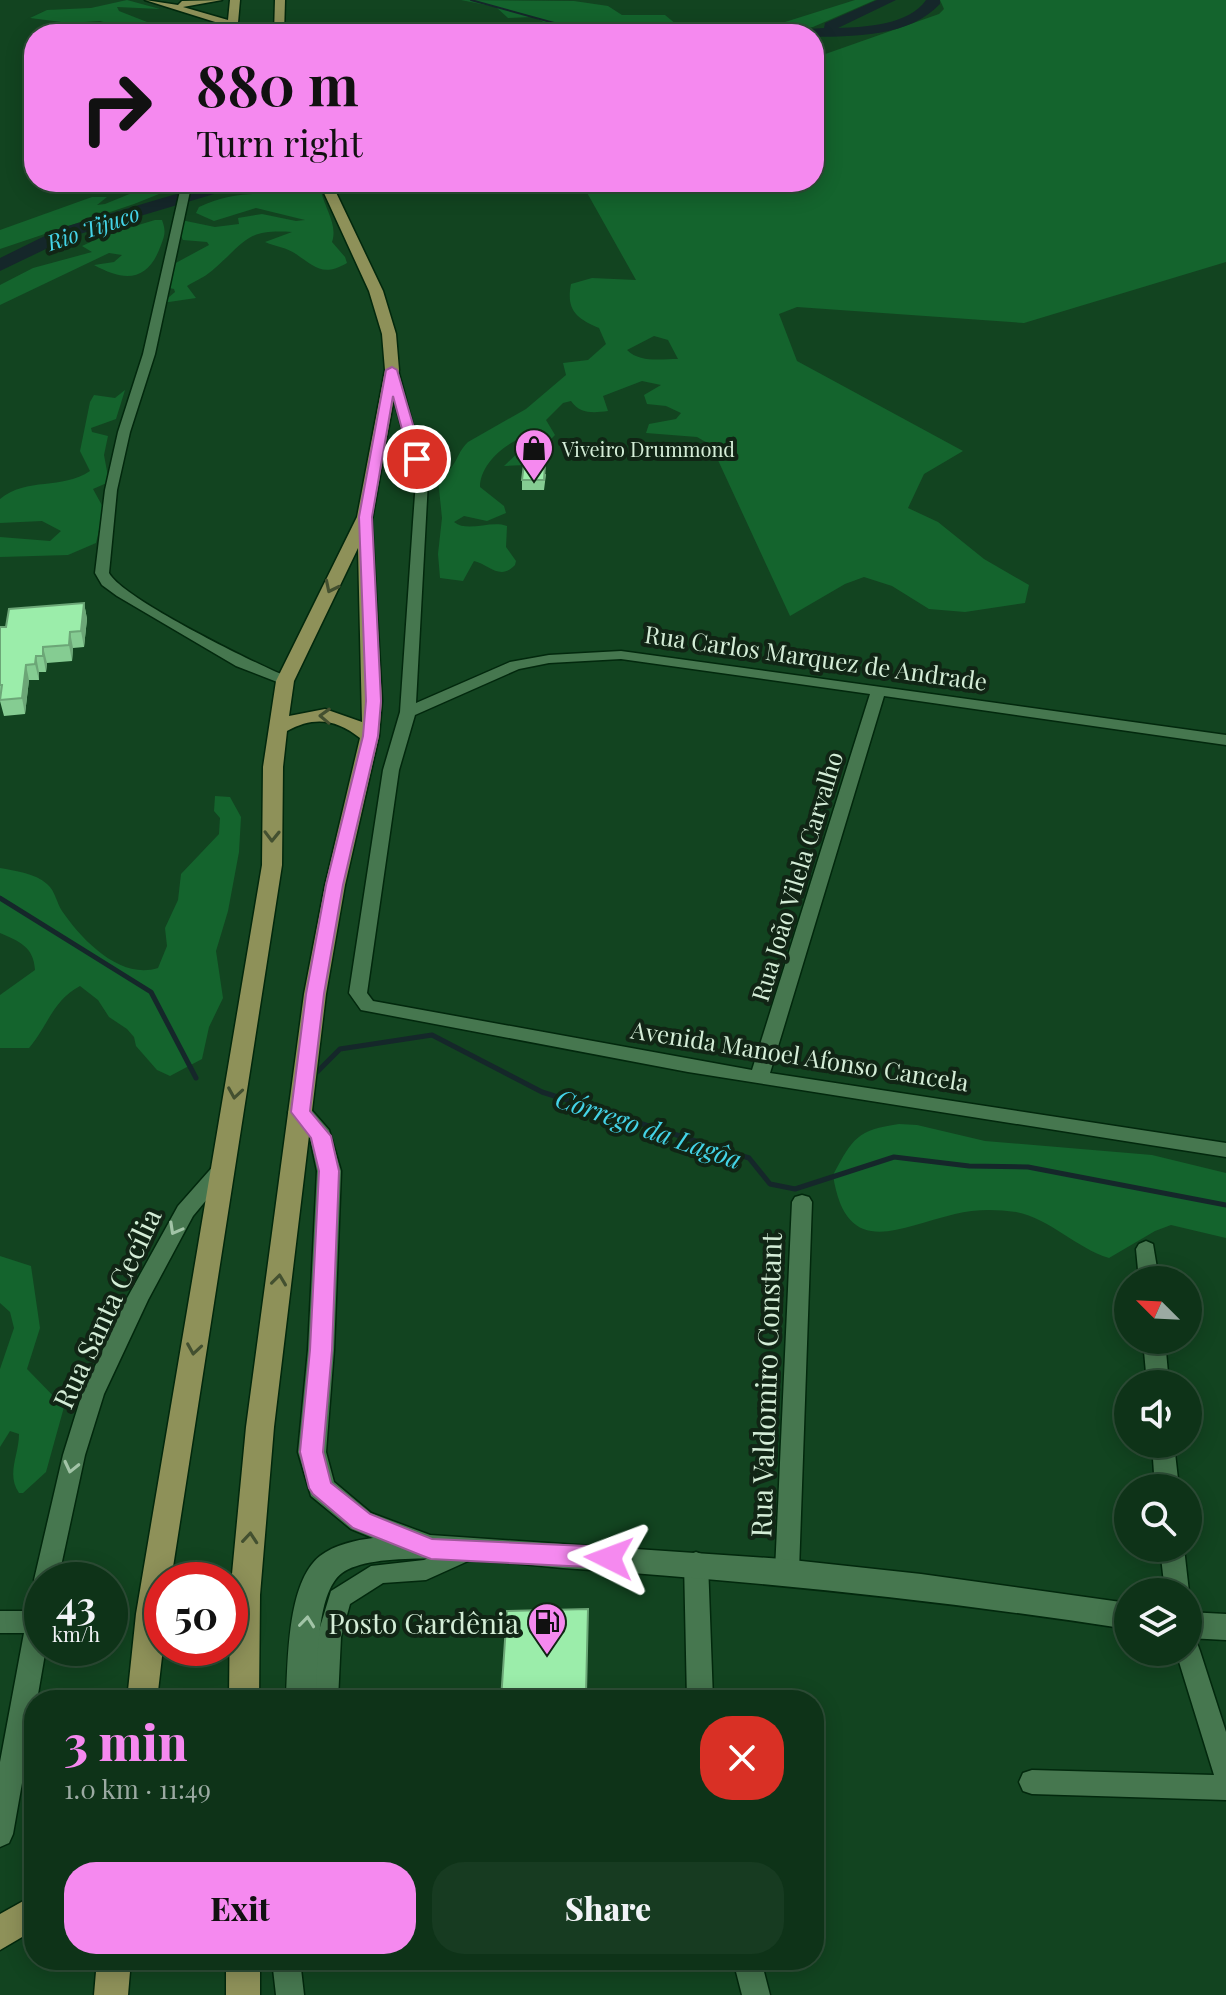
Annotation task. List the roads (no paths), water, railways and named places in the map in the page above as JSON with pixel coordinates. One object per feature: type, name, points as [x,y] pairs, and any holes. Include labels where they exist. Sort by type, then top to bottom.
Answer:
[{"type":"main road","points":[[150,0],[219,24]]},
{"type":"main road","points":[[169,5],[217,0]]},
{"type":"main road","points":[[233,24],[235,0]]},
{"type":"main road","points":[[279,24],[280,0]]},
{"type":"main road","points":[[244,1690],[245,1595],[260,1427],[315,994],[335,885],[370,736],[373,701],[365,517],[392,370],[389,334],[376,291],[330,192]]},
{"type":"main road","points":[[143,1690],[151,1614],[272,865],[273,767],[285,681],[365,517]]},
{"type":"main road","points":[[277,729],[297,717],[329,715],[353,721],[370,736]]},
{"type":"main road","points":[[300,1112],[321,1136],[329,1171],[321,1350],[312,1452],[321,1488],[361,1521],[431,1549]]},
{"type":"main road","points":[[302,1690],[308,1615],[325,1570],[345,1556],[368,1551],[469,1550],[696,1562],[1023,1599],[1114,1614]]},
{"type":"main road","points":[[1202,1626],[1226,1627]]},
{"type":"main road","points":[[0,1933],[24,1917]]},
{"type":"main road","points":[[111,1995],[113,1970]]},
{"type":"main road","points":[[243,1970],[243,1995]]},
{"type":"street","points":[[184,192],[149,354],[124,432],[111,490],[102,573],[107,582],[122,593],[231,658],[285,681]]},
{"type":"street","points":[[392,370],[422,481],[408,712]]},
{"type":"street","name":"Rua Carlos Marquez de Andrade","points":[[408,712],[515,665],[585,655],[621,655],[1226,740]]},
{"type":"street","name":"Rua João Vilela Carvalho","points":[[759,1077],[879,689]]},
{"type":"street","name":"Avenida Manoel Afonso Cancela","points":[[408,712],[391,770],[358,993],[367,1006],[759,1077],[1226,1150]]},
{"type":"street","name":"Rua Santa Cecília","points":[[50,1562],[74,1455],[93,1394],[137,1300],[185,1211],[223,1168]]},
{"type":"street","name":"Rua Valdomiro Constant","points":[[787,1571],[802,1202]]},
{"type":"street","points":[[1146,1249],[1148,1266]]},
{"type":"street","points":[[326,1690],[329,1637],[340,1598],[379,1573],[426,1570],[469,1550]]},
{"type":"street","points":[[696,1562],[700,1690]]},
{"type":"street","points":[[0,1622],[24,1615]]},
{"type":"street","points":[[25,1690],[29,1666]]},
{"type":"street","points":[[1193,1666],[1226,1773]]},
{"type":"street","points":[[0,1834],[24,1696]]},
{"type":"street","points":[[1032,1782],[1226,1788]]},
{"type":"street","points":[[287,1970],[290,1995]]},
{"type":"street","points":[[750,1970],[756,1995]]},
{"type":"waterway","points":[[471,0],[558,24]]},
{"type":"waterway","name":"Rio Tijuco","points":[[830,26],[889,0]]},
{"type":"waterway","name":"Rio Tijuco","points":[[824,32],[889,26],[919,14],[933,4],[933,0]]},
{"type":"waterway","name":"Rio Tijuco","points":[[0,265],[67,232],[201,192]]},
{"type":"waterway","name":"Córrego da Lagôa","points":[[0,898],[151,992],[196,1078]]},
{"type":"waterway","name":"Córrego da Lagôa","points":[[317,1072],[340,1049],[432,1035],[542,1092],[749,1158],[770,1184],[795,1189],[894,1157],[969,1166],[1028,1167],[1226,1205]]},
{"type":"place","name":"Viveiro Drummond","points":[[534,482]]},
{"type":"place","name":"Posto Gardênia","points":[[547,1656]]}]
